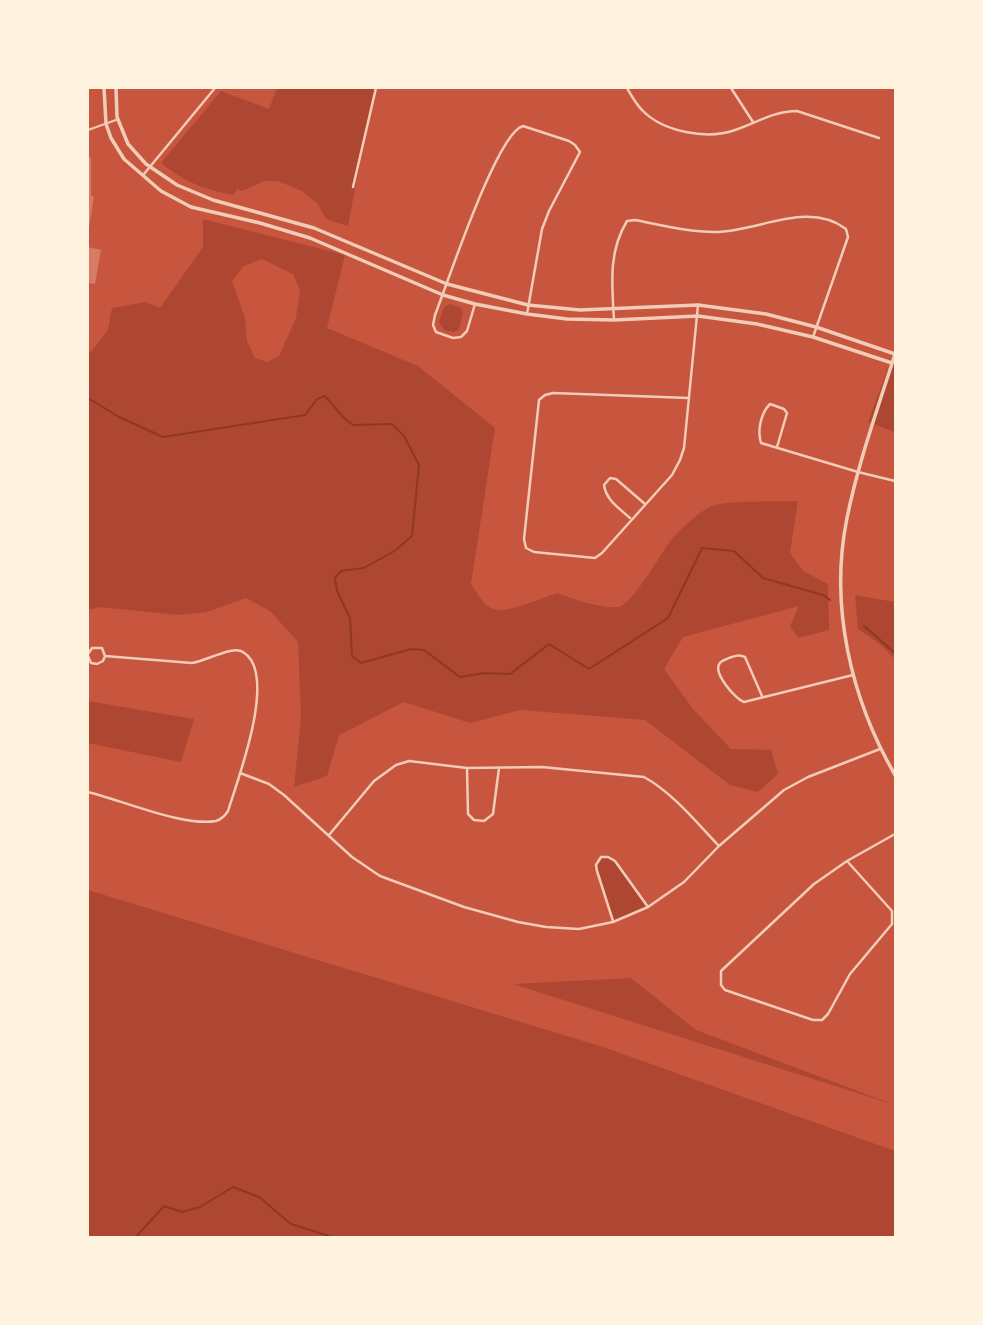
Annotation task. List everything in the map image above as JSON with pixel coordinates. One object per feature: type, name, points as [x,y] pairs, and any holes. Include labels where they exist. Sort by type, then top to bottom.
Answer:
[{"type":"street","points":[[104,88],[106,124],[124,159],[161,191],[191,208],[260,223],[310,238],[443,295],[475,304],[527,314],[614,320],[698,316],[757,324],[813,337],[892,363]]},
{"type":"street","points":[[116,88],[117,120],[128,144],[150,167],[193,193],[314,228],[447,284],[528,306],[580,310],[698,305],[766,314],[895,353],[858,472],[846,519],[841,556],[845,640],[853,676],[880,749],[895,775]]},
{"type":"street","points":[[142,176],[215,88]]},
{"type":"street","points":[[354,187],[376,88]]},
{"type":"street","points":[[626,88],[641,110],[653,120],[702,135],[733,131],[783,111],[797,111],[879,138]]},
{"type":"street","points":[[731,88],[753,122]]},
{"type":"street","points":[[475,304],[467,331],[461,337],[453,338],[436,332],[433,325],[479,198],[512,133],[523,126],[569,141],[580,152],[542,229],[527,314]]},
{"type":"street","points":[[614,320],[611,274],[614,250],[627,221],[717,232],[802,216],[818,217],[838,223],[846,229],[848,237],[813,337]]},
{"type":"street","points":[[688,398],[553,393],[545,395],[540,400],[524,539],[526,548],[534,552],[595,558],[672,475],[684,448],[698,305]]},
{"type":"street","points":[[777,447],[787,413],[784,409],[770,404],[763,411],[759,436],[761,443],[895,481]]},
{"type":"street","points":[[631,519],[609,500],[605,493],[604,485],[610,478],[616,479],[645,504]]},
{"type":"street","points":[[97,646],[102,648],[105,656],[103,661],[97,664],[92,663],[88,655],[92,648],[97,646]]},
{"type":"street","points":[[88,792],[182,819],[217,821],[228,811],[255,722],[257,691],[250,659],[243,651],[225,652],[206,661],[192,663],[105,656]]},
{"type":"street","points":[[762,696],[746,657],[735,656],[720,662],[719,674],[739,701],[744,702],[853,676]]},
{"type":"street","points":[[240,773],[269,784],[284,795],[352,857],[380,876],[464,907],[546,927],[579,929],[613,922],[648,907],[684,882],[719,846],[784,790],[808,776],[880,749]]},
{"type":"street","points":[[329,835],[374,781],[396,765],[409,761],[467,768],[526,766],[644,777],[672,797],[719,846]]},
{"type":"street","points":[[467,768],[468,814],[474,820],[484,821],[493,814],[499,768]]},
{"type":"street","points":[[847,861],[892,912],[894,918],[892,924],[850,974],[828,1014],[822,1020],[813,1020],[725,990],[721,985],[721,971],[814,884],[847,861],[895,834]]},
{"type":"street","points":[[613,922],[597,872],[596,865],[601,857],[615,861],[648,907]]},
{"type":"lane","points":[[88,130],[117,120]]},
{"type":"shaded area","points":[[277,88],[376,88],[371,102],[348,226],[326,219],[318,204],[302,191],[278,181],[264,181],[242,191],[237,189],[233,195],[195,184],[161,163],[221,91],[269,109]]},
{"type":"shaded area","points":[[203,219],[345,255],[327,328],[418,366],[495,428],[471,584],[483,602],[493,609],[515,607],[557,593],[596,605],[619,607],[639,588],[675,536],[707,508],[730,503],[798,501],[790,553],[803,571],[828,584],[829,630],[798,638],[790,626],[799,606],[683,637],[664,669],[693,709],[731,749],[771,750],[778,774],[758,792],[730,785],[645,720],[520,710],[470,723],[404,702],[339,735],[327,776],[294,787],[301,717],[298,642],[270,611],[246,598],[207,612],[178,615],[100,607],[88,610],[88,351],[91,352],[108,330],[112,308],[145,302],[160,308],[203,247]],"holes":[[[262,259],[293,274],[300,290],[296,318],[279,356],[267,362],[255,358],[247,341],[245,318],[232,281],[244,266]]]},
{"type":"shaded area","points":[[450,304],[461,308],[463,313],[459,330],[454,332],[444,330],[439,322],[444,307]]},
{"type":"shaded area","points":[[895,349],[895,432],[868,422]]},
{"type":"shaded area","points":[[855,595],[895,602],[895,659],[880,644],[858,629]]},
{"type":"shaded area","points":[[88,701],[194,719],[181,762],[88,743]]},
{"type":"shaded area","points":[[601,857],[615,861],[648,907],[613,922],[596,865]]},
{"type":"shaded area","points":[[88,890],[603,1047],[895,1151],[895,1237],[88,1237]]},
{"type":"shaded area","points":[[631,978],[696,1030],[895,1105],[513,984]]},
{"type":"building","points":[[88,157],[91,157],[91,196],[94,196],[89,228]]},
{"type":"building","points":[[88,247],[101,250],[95,284],[88,283]]},
{"type":"waterway","points":[[88,398],[119,417],[163,437],[305,415],[317,399],[325,396],[353,425],[392,424],[404,436],[419,465],[412,536],[396,550],[364,568],[341,571],[335,578],[337,591],[350,618],[352,656],[361,663],[411,649],[424,650],[460,677],[484,673],[510,674],[549,644],[589,669],[668,618],[702,548],[734,551],[763,578],[823,595],[830,600]]},
{"type":"waterway","points":[[864,626],[895,653]]},
{"type":"waterway","points":[[135,1238],[164,1206],[182,1212],[200,1207],[233,1187],[259,1197],[291,1224],[335,1238]]}]
